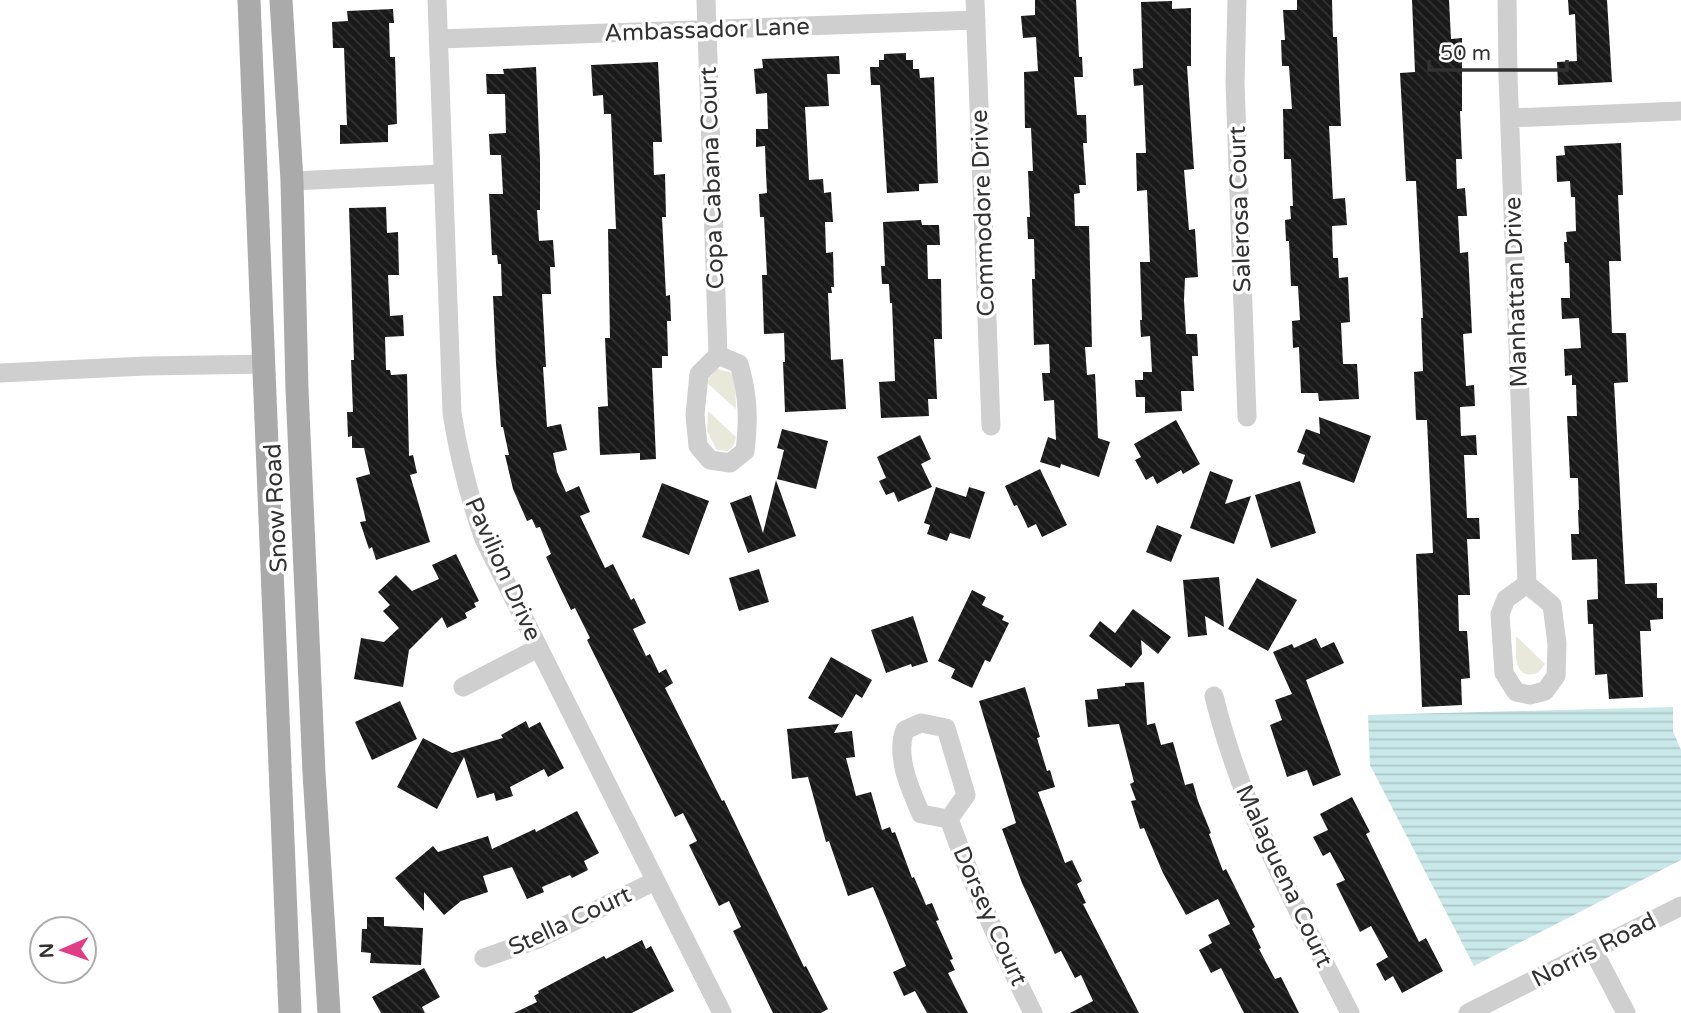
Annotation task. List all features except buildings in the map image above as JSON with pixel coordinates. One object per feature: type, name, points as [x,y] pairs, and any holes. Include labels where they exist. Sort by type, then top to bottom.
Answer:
[{"type":"main road","name":"Snow Road","points":[[249,0],[290,1013]]},
{"type":"main road","points":[[249,0],[259,24],[267,158],[275,171],[292,181]]},
{"type":"main road","name":"Snow Road","points":[[281,0],[292,181],[296,379],[314,773],[329,1013]]},
{"type":"main road","points":[[265,372],[296,379]]},
{"type":"street","name":"Pavilion Drive","points":[[437,0],[452,413],[458,455],[469,498],[484,539],[722,1013]]},
{"type":"street","name":"Copa Cabana Court","points":[[706,0],[718,355]]},
{"type":"street","name":"Salerosa Court","points":[[1237,0],[1235,83],[1247,417]]},
{"type":"street","name":"Manhattan Drive","points":[[1507,0],[1527,584]]},
{"type":"street","name":"Ambassador Lane","points":[[438,40],[707,30],[975,10]]},
{"type":"street","name":"Commodore Drive","points":[[975,10],[991,426]]},
{"type":"street","points":[[1510,118],[1681,111]]},
{"type":"street","points":[[292,181],[443,174]]},
{"type":"street","points":[[718,355],[739,364],[748,408],[745,451],[730,463],[710,460],[698,446],[695,415],[699,373],[718,355]]},
{"type":"street","points":[[0,373],[145,366],[265,372]]},
{"type":"street","points":[[1527,584],[1552,605],[1557,644],[1556,676],[1545,691],[1530,695],[1516,692],[1504,673],[1500,614],[1506,599],[1527,584]]},
{"type":"street","points":[[463,687],[538,648]]},
{"type":"street","name":"Malaguena Court","points":[[1214,696],[1238,779],[1258,829],[1350,1013]]},
{"type":"street","name":"Dorsey Court","points":[[921,723],[946,728],[966,795],[948,819],[921,814],[911,791],[900,744],[905,730],[921,723]]},
{"type":"street","name":"Dorsey Court","points":[[948,819],[992,930],[1033,1013]]},
{"type":"street","name":"Stella Court","points":[[484,958],[538,939],[655,881]]},
{"type":"street","name":"Norris Road","points":[[1468,1013],[1681,906]]},
{"type":"street","points":[[1593,950],[1626,1013]]},
{"type":"shaded area","points":[[717,369],[730,372],[735,379],[736,409],[706,382]]},
{"type":"shaded area","points":[[708,411],[736,437],[734,445],[728,451],[717,450],[707,431]]},
{"type":"shaded area","points":[[1516,636],[1545,664],[1538,673],[1524,673],[1517,664]]},
{"type":"water","points":[[1673,707],[1673,731],[1681,750],[1681,860],[1474,966],[1370,765],[1368,715]]}]
